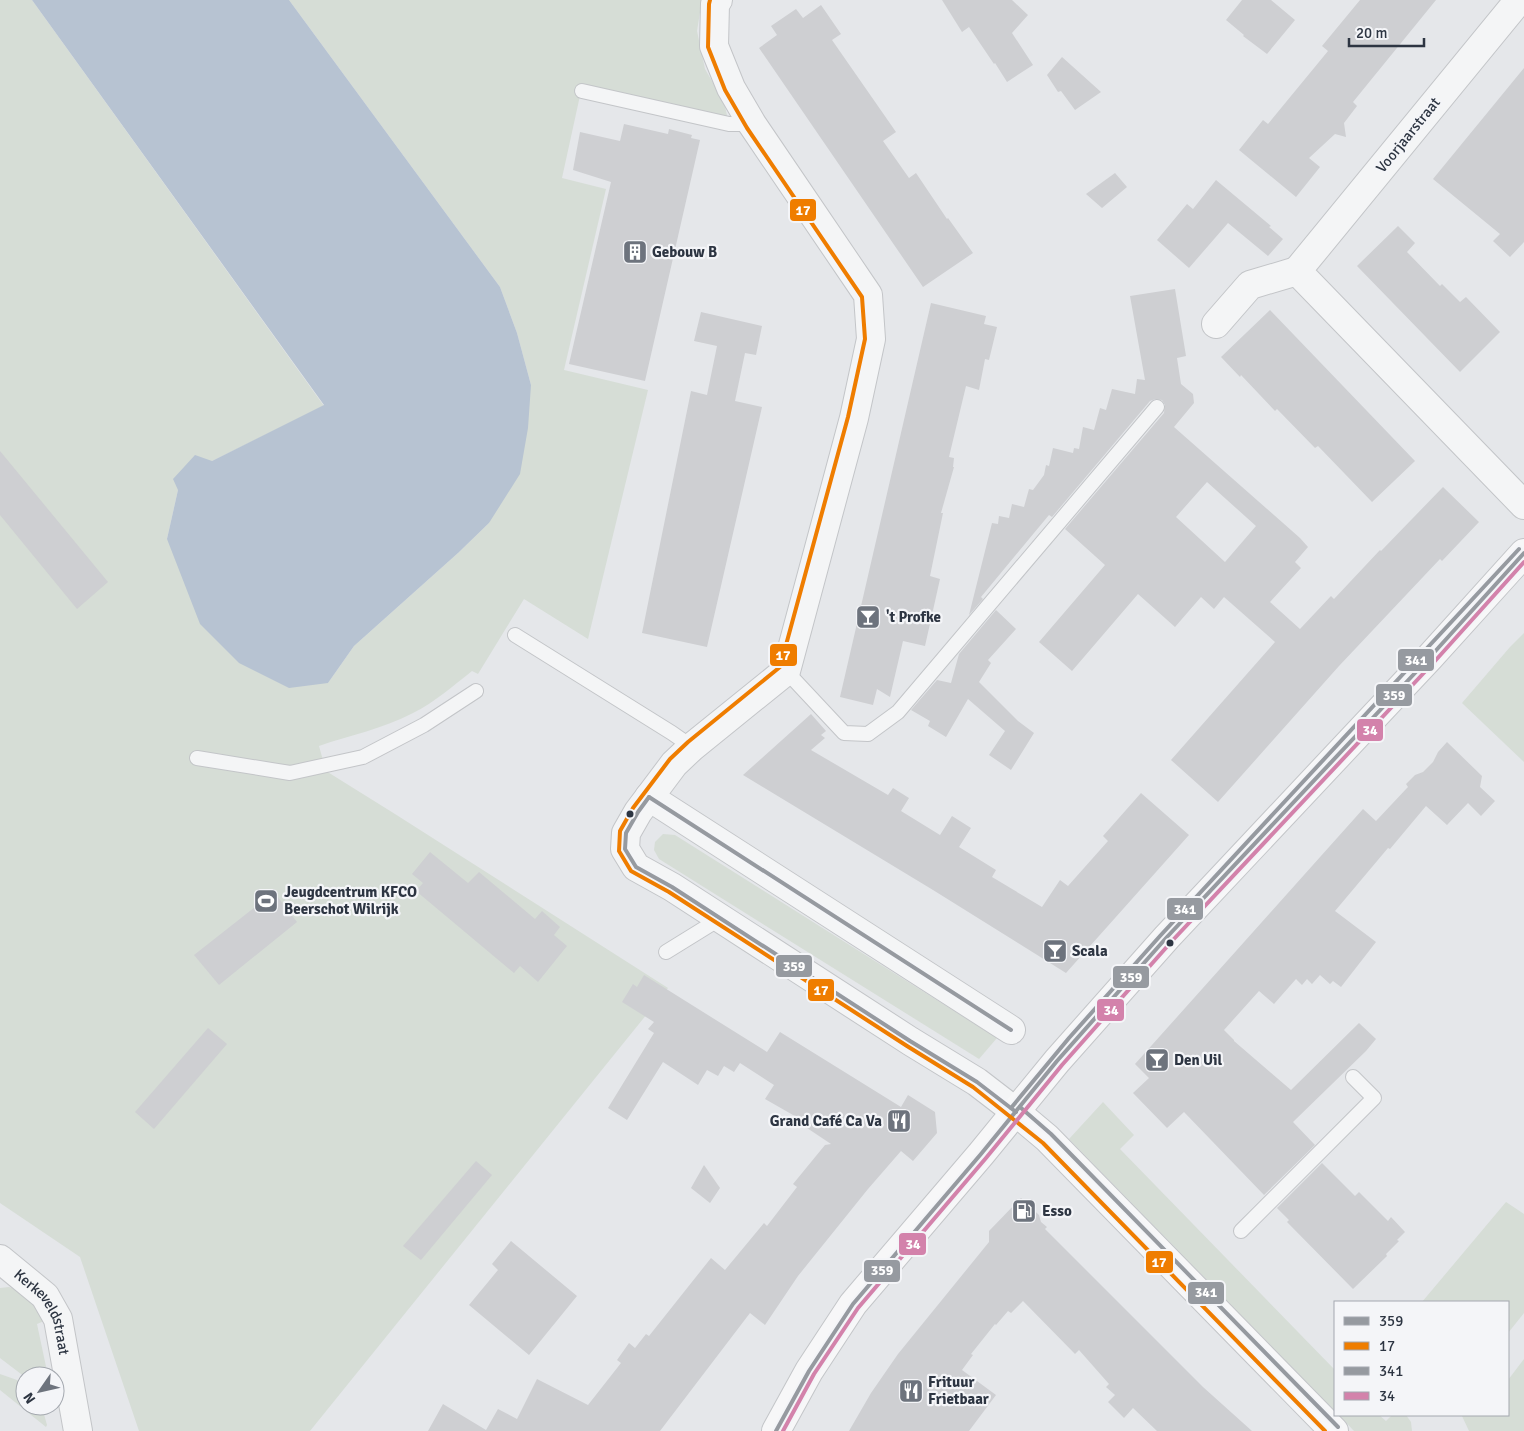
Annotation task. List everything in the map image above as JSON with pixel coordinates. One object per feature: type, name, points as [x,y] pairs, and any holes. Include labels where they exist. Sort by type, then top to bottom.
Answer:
[{"type":"street","points":[[718,0],[715,4],[714,46],[731,88],[752,124],[868,295],[871,340],[854,418],[786,670],[674,764],[638,812],[626,833],[625,849],[636,867],[672,887],[902,1036],[977,1082],[1016,1112],[1047,1138],[1334,1431]]},
{"type":"street","name":"Voorjaarstraat","points":[[1297,271],[1519,0]]},
{"type":"street","points":[[1216,324],[1250,285],[1297,271],[1524,506]]},
{"type":"street","points":[[776,1431],[809,1371],[853,1304],[982,1154],[1057,1061],[1167,937],[1430,657],[1524,553]]},
{"type":"street","points":[[649,797],[1011,1030]]},
{"type":"street","name":"Kerkeveldstraat","points":[[1,1262],[45,1296],[58,1319],[78,1431]]},
{"type":"lane","points":[[582,91],[729,124],[752,124]]},
{"type":"lane","points":[[786,670],[844,733],[868,734],[898,712],[1157,407]]},
{"type":"lane","points":[[514,635],[692,747]]},
{"type":"lane","points":[[196,758],[290,773],[364,757],[424,725],[476,691]]},
{"type":"lane","points":[[666,952],[721,918]]},
{"type":"lane","points":[[1241,1230],[1374,1098],[1353,1077]]},
{"type":"shaded area","points":[[0,0],[32,0],[324,406],[212,461],[178,490],[167,539],[328,683],[354,646],[489,523],[531,385],[517,333],[500,287],[289,0],[702,0],[697,31],[705,69],[724,102],[729,124],[581,91],[562,178],[606,189],[564,370],[648,390],[588,639],[524,599],[478,674],[472,671],[444,694],[402,719],[319,746],[326,771],[668,988],[310,1431],[139,1431],[80,1257],[0,1203]]},
{"type":"shaded area","points":[[1524,633],[1524,762],[1462,703]]},
{"type":"shaded area","points":[[663,834],[675,835],[997,1038],[979,1059],[659,859],[654,850],[655,842]]},
{"type":"shaded area","points":[[1103,1102],[1134,1135],[1120,1149],[1334,1369],[1334,1410],[1069,1139]]},
{"type":"shaded area","points":[[1506,1202],[1524,1214],[1524,1313],[1509,1332],[1509,1301],[1423,1301]]},
{"type":"shaded area","points":[[9,1287],[29,1295],[44,1321],[37,1324],[46,1366],[15,1366],[15,1369],[0,1358],[0,1288]]},
{"type":"shaded area","points":[[1524,1359],[1524,1431],[1469,1431],[1462,1416],[1509,1416],[1509,1379]]},
{"type":"shaded area","points":[[0,1374],[15,1379],[15,1402],[0,1390]]},
{"type":"shaded area","points":[[32,1416],[44,1416],[46,1427]]},
{"type":"shaded area","points":[[1340,1416],[1380,1416],[1386,1421],[1391,1416],[1407,1416],[1411,1422],[1412,1431],[1354,1431]]},
{"type":"water","points":[[32,0],[289,0],[500,287],[517,333],[531,385],[528,428],[520,474],[489,523],[354,646],[328,683],[289,688],[239,663],[200,624],[167,539],[178,490],[173,479],[195,455],[212,461],[324,405]]},
{"type":"building","points":[[942,0],[1012,0],[1028,15],[1012,33],[1033,65],[1007,82],[969,27],[962,32]]},
{"type":"building","points":[[1242,0],[1271,0],[1295,20],[1267,54],[1226,20]]},
{"type":"building","points":[[1360,0],[1436,0],[1353,102],[1357,106],[1344,123],[1346,137],[1335,134],[1309,158],[1320,167],[1296,197],[1239,150],[1263,120],[1268,124],[1328,51],[1322,46]]},
{"type":"building","points":[[821,5],[841,34],[832,40],[896,132],[883,141],[909,178],[916,173],[973,253],[923,287],[759,48],[777,35],[771,26],[796,9],[803,18]]},
{"type":"building","points":[[1062,57],[1101,92],[1075,110],[1061,91],[1058,92],[1047,75]]},
{"type":"building","points":[[1524,68],[1524,242],[1510,257],[1493,241],[1500,234],[1433,179]]},
{"type":"building","name":"Gebouw B","points":[[624,124],[668,134],[669,129],[692,135],[691,138],[700,140],[645,381],[569,364],[611,182],[573,170],[580,132],[620,141]]},
{"type":"building","points":[[1115,173],[1127,187],[1102,208],[1086,194]]},
{"type":"building","points":[[1216,180],[1271,226],[1269,227],[1283,239],[1268,256],[1228,223],[1189,268],[1157,240],[1187,204],[1193,209]]},
{"type":"building","points":[[1398,226],[1415,243],[1407,252],[1440,286],[1442,284],[1460,302],[1466,297],[1500,332],[1460,372],[1357,266]]},
{"type":"building","points":[[1175,289],[1186,356],[1177,358],[1181,384],[1193,394],[1194,403],[1174,427],[1308,547],[1295,562],[1301,568],[1270,602],[1300,629],[1331,596],[1334,599],[1443,487],[1479,522],[1442,561],[1440,559],[1339,666],[1218,802],[1171,760],[1275,642],[1224,597],[1214,609],[1201,597],[1175,627],[1138,594],[1072,671],[1039,642],[1105,565],[1065,529],[1164,413],[1165,405],[1162,400],[1155,399],[1150,401],[1052,517],[1049,515],[981,597],[983,599],[969,615],[992,523],[998,524],[999,516],[1009,518],[1012,504],[1024,507],[1029,489],[1033,490],[1044,475],[1046,465],[1049,466],[1053,448],[1073,453],[1074,448],[1079,449],[1083,427],[1094,430],[1100,408],[1106,410],[1112,389],[1135,394],[1137,379],[1145,380],[1130,296]],"holes":[[[1207,482],[1256,526],[1225,562],[1176,517]]]},
{"type":"building","points":[[931,303],[986,316],[984,324],[997,327],[989,360],[985,359],[979,390],[966,386],[949,457],[954,458],[954,467],[941,513],[943,513],[930,576],[940,579],[925,646],[903,641],[890,697],[877,689],[873,705],[840,697]]},
{"type":"building","points":[[1270,310],[1415,461],[1372,502],[1318,446],[1315,448],[1277,409],[1275,411],[1221,357]]},
{"type":"building","points":[[701,312],[762,326],[756,355],[745,353],[735,401],[762,407],[707,647],[642,633],[691,391],[707,395],[717,346],[694,341]]},
{"type":"building","points":[[0,451],[108,582],[77,609],[0,515]]},
{"type":"building","points":[[996,610],[1016,629],[988,660],[991,663],[979,682],[1018,721],[1034,733],[1011,770],[989,755],[1005,731],[968,699],[946,737],[928,726],[930,721],[911,710],[937,680],[951,683],[959,654]]},
{"type":"building","points":[[811,714],[826,731],[821,735],[825,738],[811,750],[888,795],[893,788],[909,798],[901,811],[940,835],[952,816],[971,828],[959,847],[996,870],[992,877],[1042,907],[1060,880],[1068,886],[1108,841],[1103,836],[1141,793],[1189,835],[1066,973],[743,775]]},
{"type":"building","points":[[1447,742],[1482,776],[1480,787],[1495,801],[1481,816],[1468,803],[1447,825],[1426,806],[1335,911],[1376,942],[1341,987],[1333,981],[1330,984],[1320,975],[1312,984],[1307,979],[1302,985],[1296,979],[1274,1004],[1259,991],[1224,1030],[1234,1041],[1291,1090],[1359,1023],[1376,1039],[1293,1122],[1315,1145],[1264,1195],[1184,1112],[1167,1128],[1133,1093],[1149,1078],[1135,1064],[1363,809],[1376,821],[1408,787],[1406,784],[1433,762],[1438,752]]},
{"type":"building","points":[[430,852],[468,883],[479,872],[535,919],[542,911],[560,927],[554,935],[567,946],[538,982],[520,966],[514,973],[416,891],[423,883],[412,874]]},
{"type":"building","points":[[274,892],[297,922],[219,985],[194,955]]},
{"type":"building","points":[[644,975],[767,1052],[780,1032],[901,1107],[908,1095],[935,1112],[937,1133],[913,1161],[901,1151],[798,1276],[765,1325],[750,1313],[660,1431],[428,1431],[443,1404],[486,1430],[498,1409],[517,1419],[537,1379],[588,1405],[621,1363],[617,1360],[629,1343],[635,1348],[646,1334],[649,1336],[711,1258],[725,1270],[764,1223],[767,1226],[797,1187],[793,1184],[825,1145],[831,1144],[804,1126],[807,1123],[765,1099],[774,1085],[740,1063],[734,1072],[724,1066],[718,1076],[707,1070],[698,1085],[663,1062],[627,1120],[608,1108],[654,1033],[648,1029],[654,1022],[622,1002],[633,984],[637,987]]},
{"type":"building","points":[[208,1028],[227,1044],[154,1129],[135,1112]]},
{"type":"building","points":[[476,1161],[492,1175],[421,1260],[403,1246]]},
{"type":"building","points":[[1322,1163],[1355,1196],[1359,1192],[1388,1221],[1391,1217],[1405,1232],[1386,1254],[1387,1256],[1353,1289],[1287,1222],[1289,1220],[1277,1208]]},
{"type":"building","points":[[704,1165],[720,1188],[710,1203],[691,1188]]},
{"type":"building","points":[[1021,1198],[1039,1215],[1041,1222],[1047,1227],[1045,1229],[1203,1387],[1252,1431],[1157,1431],[1133,1408],[1124,1418],[1108,1402],[1115,1395],[1106,1387],[1109,1384],[1079,1350],[1075,1354],[1023,1301],[1011,1313],[1008,1311],[995,1324],[971,1354],[973,1355],[962,1370],[996,1395],[969,1431],[849,1431],[871,1393],[898,1354],[989,1242],[989,1231]]},
{"type":"building","points":[[511,1241],[577,1296],[529,1355],[469,1305],[498,1270],[492,1264]]},
{"type":"transit line","name":"17","points":[[710,0],[708,47],[725,90],[747,128],[862,297],[865,339],[848,417],[780,667],[670,759],[633,808],[620,831],[619,851],[631,871],[669,892],[973,1087],[1043,1143],[1325,1431]]},
{"type":"transit line","name":"341","points":[[1011,1108],[1069,1038],[1160,936],[1519,549]]},
{"type":"transit line","name":"359","points":[[776,1431],[809,1371],[853,1304],[981,1154],[1057,1061],[1167,937],[1430,657],[1524,553]]},
{"type":"transit line","name":"34","points":[[783,1431],[814,1374],[858,1308],[986,1158],[1062,1065],[1172,941],[1435,661],[1524,562]]},
{"type":"transit line","name":"359","points":[[649,797],[626,833],[625,849],[636,867],[672,887],[910,1041],[977,1082],[1016,1112]]},
{"type":"transit line","name":"359","points":[[649,797],[1011,1030]]},
{"type":"transit line","name":"341","points":[[1020,1107],[1051,1134],[1338,1427]]},
{"type":"place","name":"Gebouw B","points":[[635,252]]},
{"type":"place","name":"'t Profke","points":[[868,617]]},
{"type":"place","name":"Jeugdcentrum KFCO Beerschot Wilrijk","points":[[266,901]]},
{"type":"place","name":"Scala","points":[[1055,951]]},
{"type":"place","name":"Den Uil","points":[[1157,1060]]},
{"type":"place","name":"Grand Café Ca Va","points":[[899,1121]]},
{"type":"place","name":"Esso","points":[[1024,1211]]},
{"type":"place","name":"Frituur Frietbaar","points":[[911,1391]]}]
